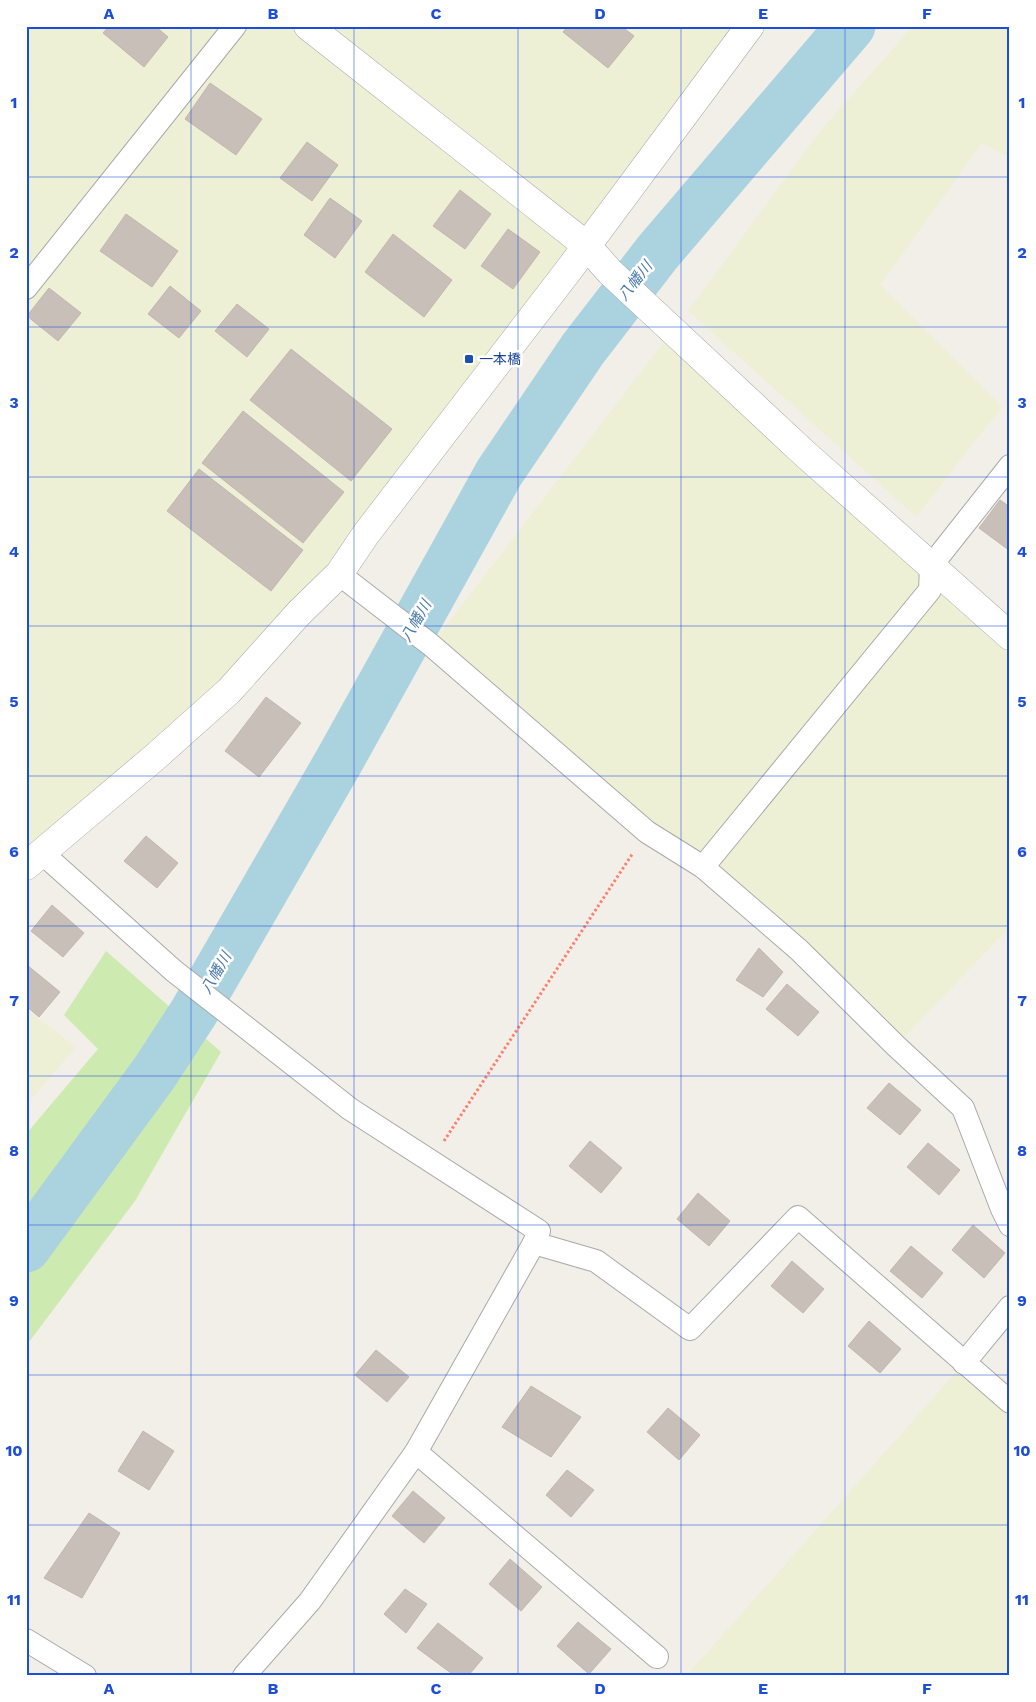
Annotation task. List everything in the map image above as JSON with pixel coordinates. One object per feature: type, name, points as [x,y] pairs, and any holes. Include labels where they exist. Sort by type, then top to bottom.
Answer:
[{"type":"street","points":[[26,288],[235,26]]},
{"type":"street","points":[[308,26],[586,245],[610,272],[804,453],[1010,636]]},
{"type":"street","points":[[244,1676],[310,1601],[416,1452],[539,1231],[350,1110],[34,860],[154,758],[229,691],[299,613],[339,574],[366,534],[750,26]]},
{"type":"street","points":[[703,867],[930,590],[931,566],[1010,466]]},
{"type":"street","points":[[339,574],[430,645],[647,832],[703,867],[799,950],[896,1046],[963,1108],[1010,1225]]},
{"type":"street","points":[[534,1243],[596,1261],[690,1329],[798,1217],[1010,1402]]},
{"type":"street","points":[[964,1363],[1010,1307]]},
{"type":"street","points":[[416,1452],[657,1657]]},
{"type":"street","points":[[26,1640],[85,1676]]},
{"type":"path","points":[[430,1162],[647,832]]},
{"type":"green space","points":[[26,26],[750,26],[339,574],[26,867]]},
{"type":"green space","points":[[913,26],[1010,26],[1010,158],[982,143],[880,285],[1002,407],[916,517],[688,311],[819,132]]},
{"type":"green space","points":[[673,330],[1010,653],[1010,927],[896,1046],[431,645]]},
{"type":"green space","points":[[106,951],[221,1052],[135,1201],[26,1346],[26,1134],[98,1049],[64,1015]]},
{"type":"green space","points":[[26,1009],[76,1047],[26,1105]]},
{"type":"green space","points":[[964,1363],[1010,1403],[1010,1676],[686,1676]]},
{"type":"building","points":[[109,26],[155,26],[168,37],[144,67],[103,33]]},
{"type":"building","points":[[568,26],[621,26],[634,36],[608,68],[563,32]]},
{"type":"building","points":[[210,83],[262,119],[236,155],[185,119]]},
{"type":"building","points":[[307,142],[338,165],[312,201],[280,178]]},
{"type":"building","points":[[460,190],[491,214],[465,249],[433,226]]},
{"type":"building","points":[[330,198],[362,221],[335,258],[304,235]]},
{"type":"building","points":[[126,214],[178,251],[152,287],[100,251]]},
{"type":"building","points":[[508,229],[540,252],[513,289],[481,266]]},
{"type":"building","points":[[393,234],[452,280],[424,317],[365,272]]},
{"type":"building","points":[[170,286],[201,311],[179,338],[148,314]]},
{"type":"building","points":[[49,288],[81,313],[58,341],[27,316]]},
{"type":"building","points":[[237,304],[269,329],[247,357],[215,331]]},
{"type":"building","points":[[291,349],[392,429],[351,481],[250,400]]},
{"type":"building","points":[[243,411],[344,492],[303,543],[202,463]]},
{"type":"building","points":[[199,469],[303,550],[271,591],[167,511]]},
{"type":"building","points":[[1000,500],[1010,507],[1010,551],[979,528]]},
{"type":"building","points":[[266,697],[301,723],[259,777],[225,751]]},
{"type":"building","points":[[146,836],[178,863],[157,888],[124,861]]},
{"type":"building","points":[[52,905],[84,933],[63,957],[31,931]]},
{"type":"building","points":[[759,948],[783,972],[763,997],[736,980]]},
{"type":"building","points":[[27,965],[60,992],[39,1017],[26,1006]]},
{"type":"building","points":[[787,984],[819,1012],[798,1036],[766,1009]]},
{"type":"building","points":[[889,1083],[921,1110],[900,1135],[867,1108]]},
{"type":"building","points":[[590,1141],[622,1168],[601,1193],[569,1166]]},
{"type":"building","points":[[928,1143],[960,1170],[939,1195],[907,1167]]},
{"type":"building","points":[[698,1193],[730,1221],[709,1246],[677,1219]]},
{"type":"building","points":[[973,1225],[1005,1253],[984,1278],[952,1250]]},
{"type":"building","points":[[911,1246],[943,1273],[922,1298],[890,1271]]},
{"type":"building","points":[[792,1261],[824,1289],[803,1313],[771,1286]]},
{"type":"building","points":[[869,1321],[901,1349],[880,1373],[848,1346]]},
{"type":"building","points":[[376,1350],[409,1377],[387,1402],[355,1375]]},
{"type":"building","points":[[531,1386],[581,1417],[551,1457],[502,1427]]},
{"type":"building","points":[[668,1408],[700,1435],[679,1460],[647,1432]]},
{"type":"building","points":[[143,1431],[174,1451],[149,1490],[118,1471]]},
{"type":"building","points":[[567,1470],[594,1490],[571,1517],[546,1495]]},
{"type":"building","points":[[413,1491],[445,1518],[424,1543],[392,1516]]},
{"type":"building","points":[[89,1513],[120,1533],[82,1598],[44,1578]]},
{"type":"building","points":[[510,1559],[542,1587],[521,1611],[489,1584]]},
{"type":"building","points":[[405,1589],[427,1604],[406,1633],[384,1614]]},
{"type":"building","points":[[578,1622],[611,1649],[589,1674],[557,1646]]},
{"type":"building","points":[[438,1623],[483,1658],[468,1676],[455,1676],[417,1648]]},
{"type":"waterway","name":"八幡川","points":[[26,1248],[155,1072],[194,1012],[339,761],[499,473],[583,349],[657,253],[851,26]]},
{"type":"place","name":"一本橋","points":[[469,359]]}]
